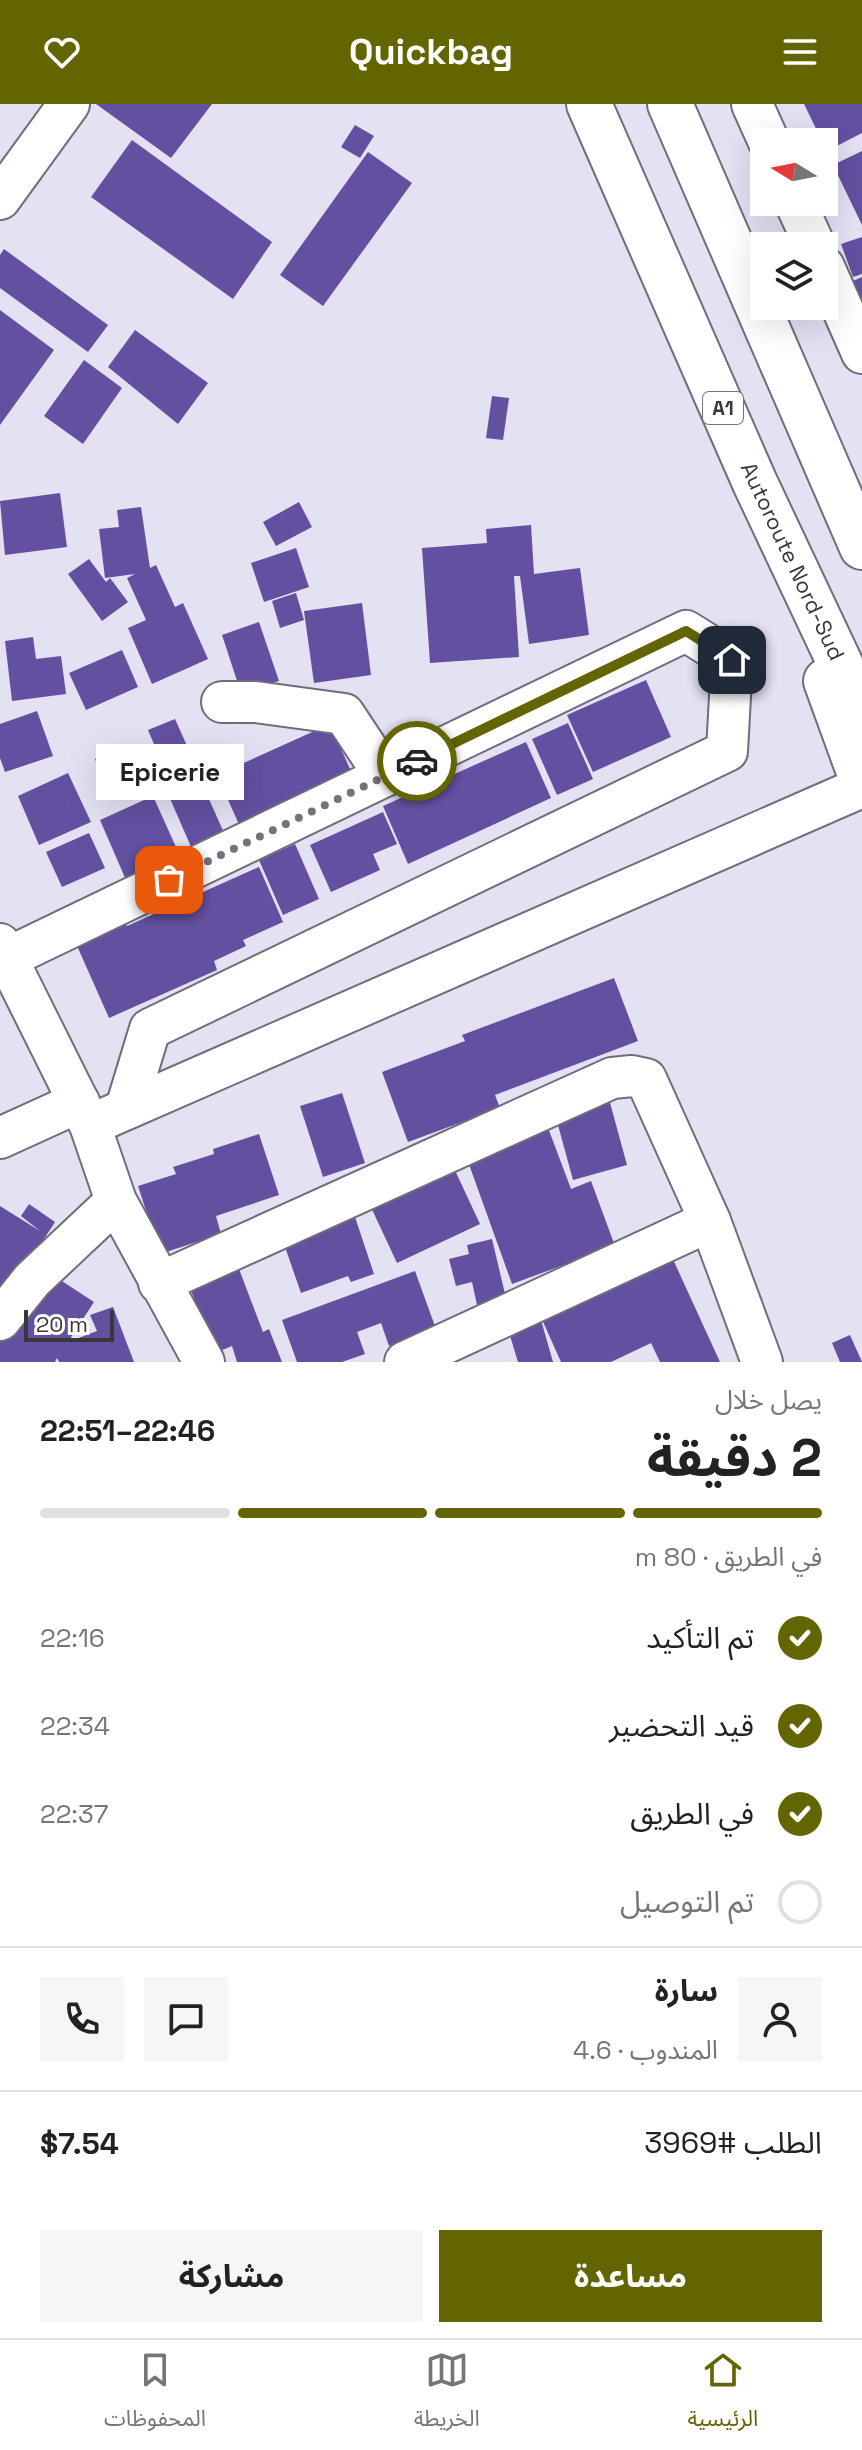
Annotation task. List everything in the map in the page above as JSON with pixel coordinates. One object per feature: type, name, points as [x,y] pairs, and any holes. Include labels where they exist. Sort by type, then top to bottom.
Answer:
[{"type":"highway","name":"Autoroute Nord-Sud","points":[[589,104],[755,483],[862,710]]},
{"type":"highway","points":[[670,104],[862,547]]},
{"type":"highway","points":[[755,483],[862,780]]},
{"type":"street","points":[[0,199],[69,104]]},
{"type":"street","points":[[752,104],[763,128]]},
{"type":"street","points":[[838,299],[862,353]]},
{"type":"street","points":[[126,1108],[150,1029],[727,751],[732,660],[686,631],[385,776],[4,951],[84,1114],[116,1201],[204,1362]]},
{"type":"street","points":[[222,702],[256,702],[344,714],[385,776]]},
{"type":"street","points":[[0,1138],[84,1114],[126,1108],[862,787]]},
{"type":"street","points":[[159,1283],[612,1078],[632,1076],[646,1079],[710,1221],[762,1362]]},
{"type":"street","points":[[0,1320],[32,1280],[116,1201]]},
{"type":"street","points":[[405,1362],[710,1221]]},
{"type":"building","points":[[96,104],[212,104],[171,158]]},
{"type":"building","points":[[804,104],[862,104],[862,133],[838,145],[838,128],[816,128]]},
{"type":"building","points":[[355,125],[374,136],[360,158],[341,147]]},
{"type":"building","points":[[132,140],[272,242],[233,299],[91,197]]},
{"type":"building","points":[[862,151],[862,225],[838,175],[838,163]]},
{"type":"building","points":[[368,152],[412,183],[323,306],[280,275]]},
{"type":"building","points":[[862,237],[862,274],[853,277],[841,244]]},
{"type":"building","points":[[4,249],[108,325],[88,352],[0,288],[0,255]]},
{"type":"building","points":[[862,277],[862,317],[844,285]]},
{"type":"building","points":[[0,310],[54,350],[0,425]]},
{"type":"building","points":[[135,330],[208,383],[178,424],[108,367]]},
{"type":"building","points":[[84,360],[122,388],[83,444],[44,416]]},
{"type":"building","points":[[492,396],[509,398],[503,440],[486,438]]},
{"type":"building","points":[[60,493],[67,547],[5,555],[0,501]]},
{"type":"building","points":[[299,502],[312,527],[276,546],[263,522]]},
{"type":"building","points":[[141,507],[150,568],[156,565],[175,607],[183,603],[208,659],[152,684],[128,628],[146,620],[127,578],[135,574],[105,578],[99,529],[119,527],[117,510]]},
{"type":"building","points":[[531,525],[534,574],[580,568],[589,635],[529,644],[520,576],[514,576],[519,657],[430,663],[422,548],[487,543],[486,529]]},
{"type":"building","points":[[296,548],[309,587],[264,602],[251,563]]},
{"type":"building","points":[[89,559],[106,582],[110,578],[128,602],[102,621],[68,574]]},
{"type":"building","points":[[296,593],[304,620],[280,628],[272,601]]},
{"type":"building","points":[[362,603],[371,675],[314,683],[304,611]]},
{"type":"building","points":[[259,622],[279,681],[241,693],[222,635]]},
{"type":"building","points":[[33,637],[36,659],[61,656],[66,694],[12,701],[5,641]]},
{"type":"building","points":[[122,650],[138,687],[86,710],[69,673]]},
{"type":"building","points":[[646,680],[671,737],[593,772],[567,715]]},
{"type":"building","points":[[37,711],[53,756],[5,772],[0,758],[0,724]]},
{"type":"building","points":[[175,719],[192,757],[165,770],[148,730]]},
{"type":"building","points":[[568,723],[593,779],[557,795],[532,739]]},
{"type":"building","points":[[330,724],[354,778],[241,829],[217,775]]},
{"type":"building","points":[[526,742],[551,798],[408,864],[383,806]]},
{"type":"building","points":[[124,746],[139,782],[111,795],[95,759]]},
{"type":"building","points":[[68,773],[91,822],[39,845],[18,796]]},
{"type":"building","points":[[200,779],[225,835],[192,849],[168,794]]},
{"type":"building","points":[[153,796],[180,856],[126,880],[100,820]]},
{"type":"building","points":[[383,812],[397,844],[373,854],[380,870],[331,892],[310,845]]},
{"type":"building","points":[[89,833],[105,868],[62,887],[46,852]]},
{"type":"building","points":[[295,844],[319,899],[283,915],[259,860]]},
{"type":"building","points":[[259,867],[283,922],[243,940],[246,946],[214,961],[217,970],[109,1018],[74,939],[123,917],[127,926]]},
{"type":"building","points":[[614,978],[638,1041],[495,1095],[500,1108],[408,1142],[382,1072],[465,1041],[462,1035]]},
{"type":"building","points":[[342,1093],[365,1163],[323,1177],[300,1106]]},
{"type":"building","points":[[609,1099],[627,1165],[573,1180],[555,1114]]},
{"type":"building","points":[[547,1125],[571,1189],[591,1181],[615,1246],[512,1284],[466,1156]]},
{"type":"building","points":[[259,1134],[279,1195],[216,1216],[221,1234],[160,1254],[138,1186],[176,1174],[173,1167],[214,1154],[213,1149]]},
{"type":"building","points":[[452,1164],[480,1224],[397,1263],[369,1203]]},
{"type":"building","points":[[29,1204],[55,1222],[0,1307],[0,1206],[40,1231],[21,1216]]},
{"type":"building","points":[[353,1211],[374,1274],[351,1282],[348,1276],[301,1293],[283,1241]]},
{"type":"building","points":[[492,1239],[506,1298],[477,1305],[472,1282],[456,1286],[449,1259],[469,1254],[467,1245]]},
{"type":"building","points":[[671,1255],[720,1362],[660,1362],[651,1343],[611,1362],[561,1362],[540,1315]]},
{"type":"building","points":[[239,1269],[263,1332],[269,1329],[282,1362],[237,1362],[232,1346],[215,1353],[190,1288]]},
{"type":"building","points":[[45,1270],[94,1302],[68,1342],[97,1331],[90,1315],[113,1307],[134,1362],[59,1362],[57,1358],[55,1362],[0,1362],[0,1335]]},
{"type":"building","points":[[415,1271],[436,1329],[389,1346],[381,1323],[357,1332],[365,1354],[342,1362],[297,1362],[282,1320]]},
{"type":"building","points":[[541,1320],[553,1362],[518,1362],[508,1329]]},
{"type":"building","points":[[850,1335],[862,1362],[840,1362],[832,1343]]},
{"type":"way so far","points":[[169,880],[417,761]]},
{"type":"place","name":"Epicerie","points":[[169,880]]},
{"type":"route","points":[[417,761],[686,631],[732,660]]}]
